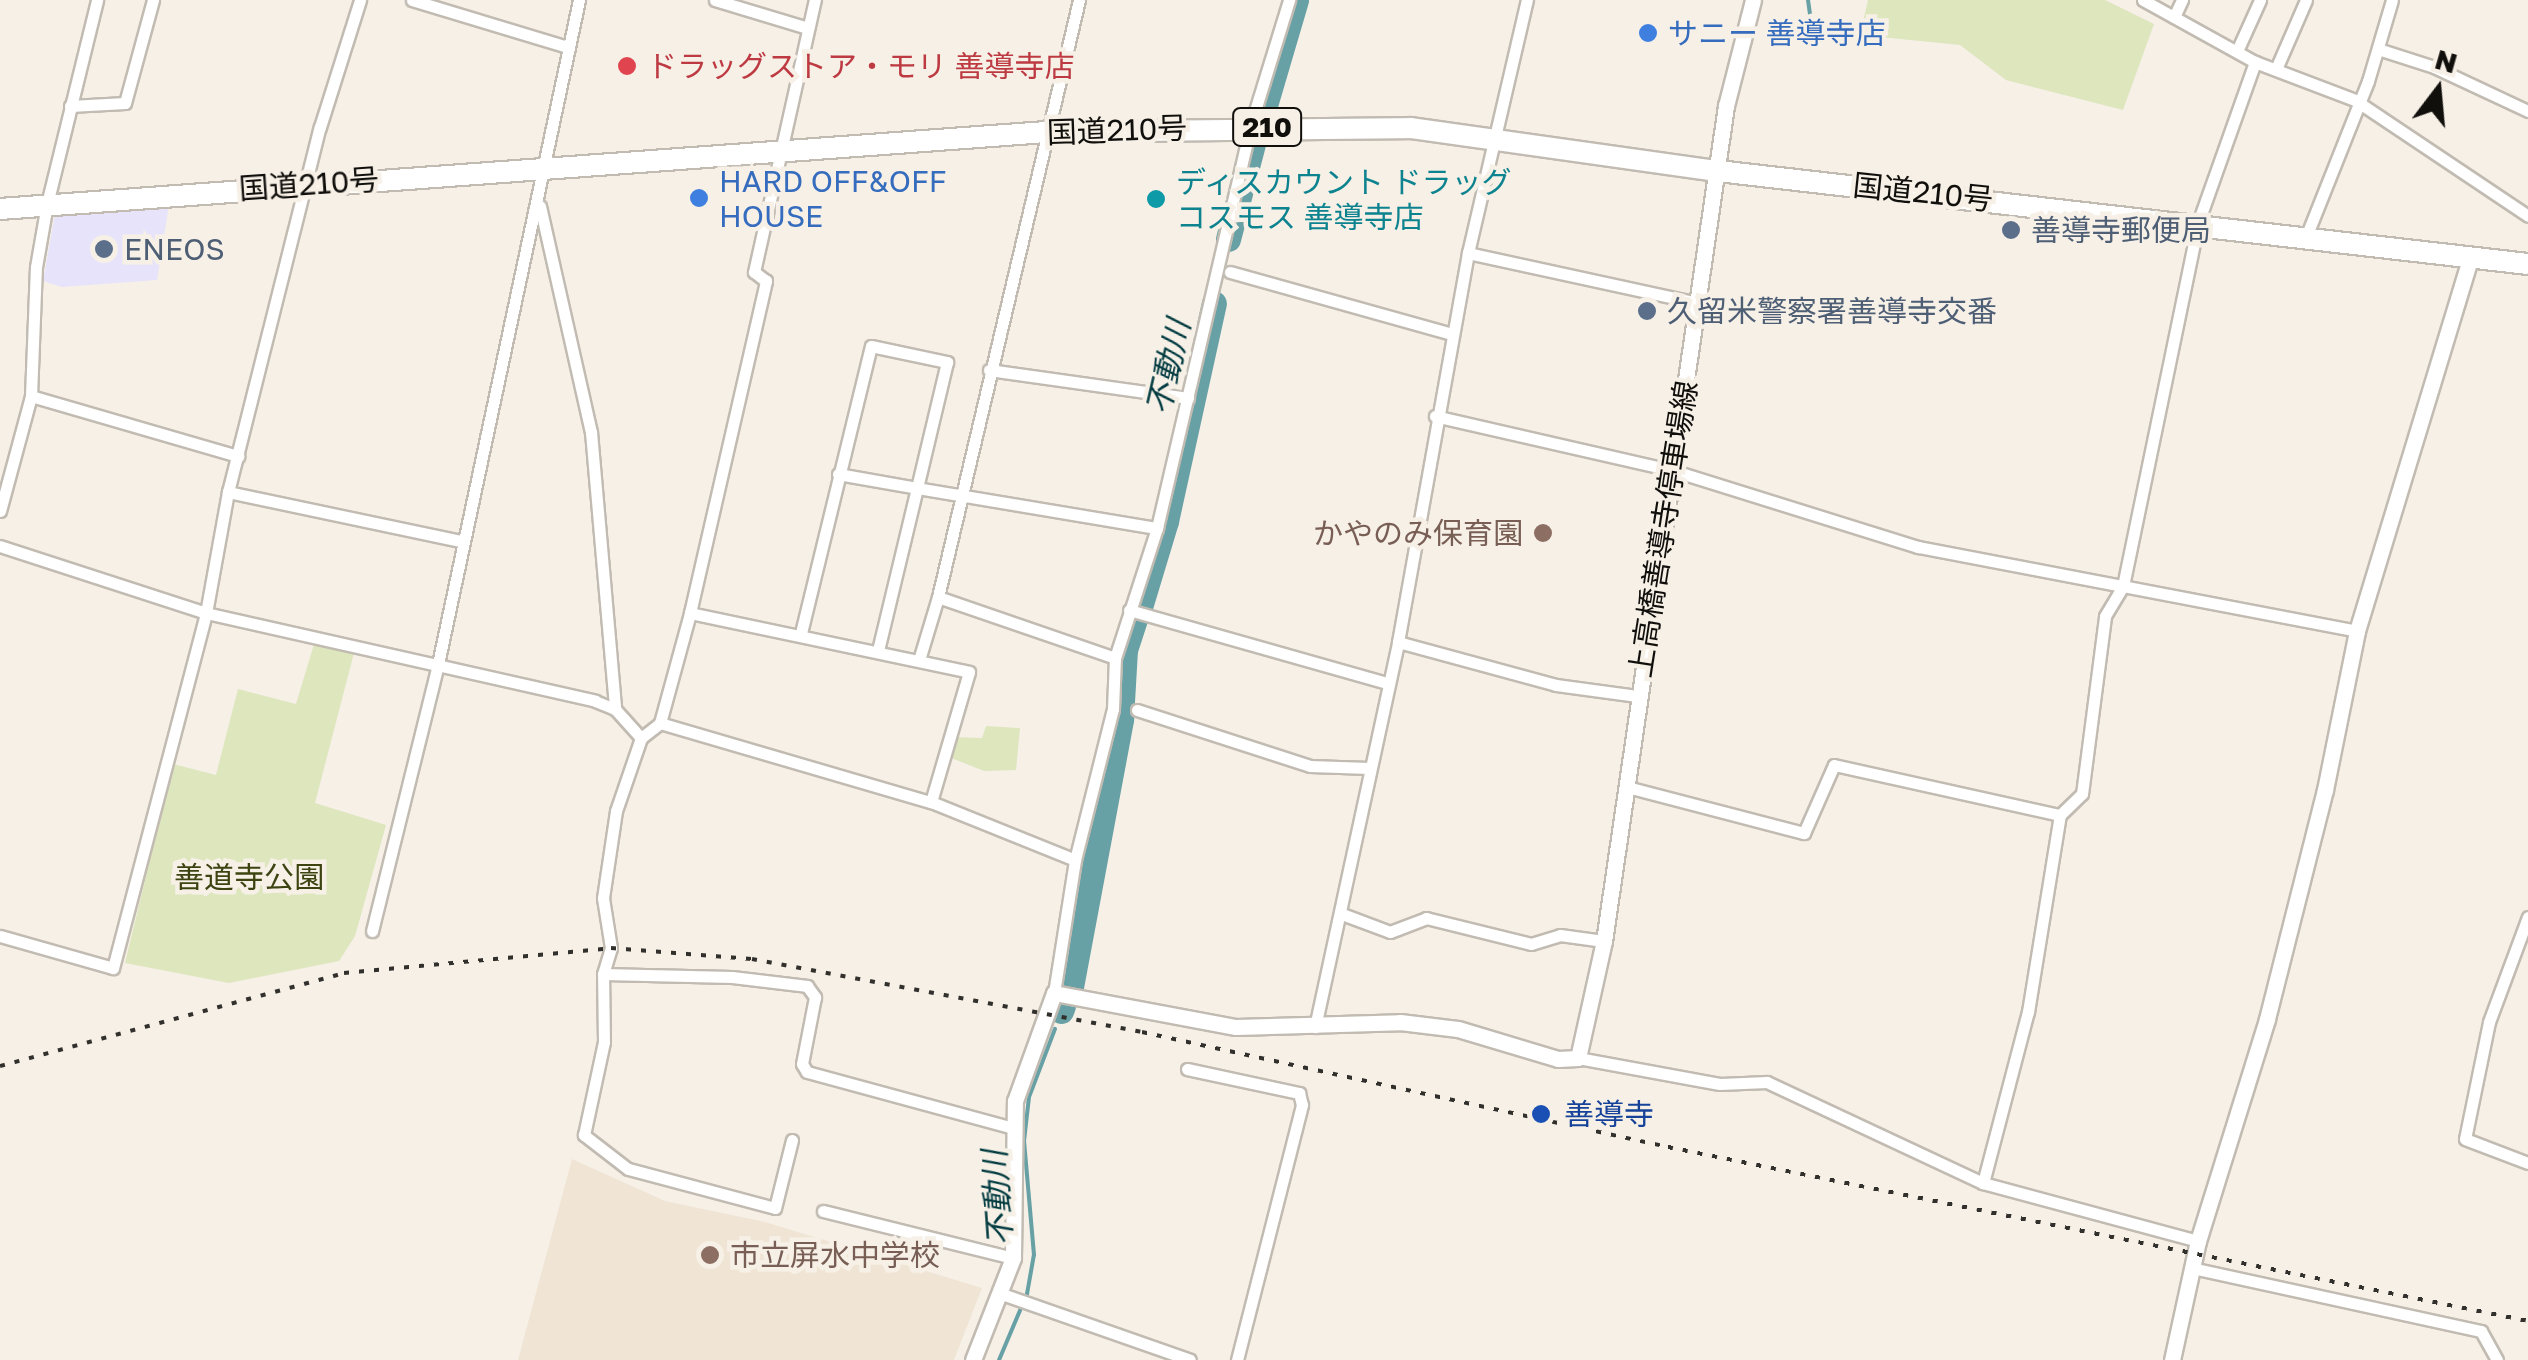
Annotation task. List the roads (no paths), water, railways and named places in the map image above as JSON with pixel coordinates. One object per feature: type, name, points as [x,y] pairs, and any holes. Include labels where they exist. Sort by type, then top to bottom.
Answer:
[{"type":"highway","name":"国道210号","points":[[0,208],[541,166],[780,155],[1046,132],[1250,126],[1411,128],[1496,144],[2528,264]]},
{"type":"main road","name":"上高橋善導寺停車場線","points":[[1578,1058],[1604,941],[1637,696],[1718,171],[1752,0]]},
{"type":"main road","points":[[2172,1360],[2198,1242],[2272,1000],[2341,722],[2356,631],[2471,256]]},
{"type":"main road","points":[[973,1360],[1016,1298],[1014,1101],[1054,993],[1236,1028],[1400,1022],[1458,1029],[1558,1059],[1578,1058]]},
{"type":"street","points":[[0,512],[32,396],[36,267],[47,204],[96,0]]},
{"type":"street","points":[[70,106],[124,103],[153,0]]},
{"type":"street","points":[[0,936],[113,968],[206,612],[228,492],[360,0]]},
{"type":"street","points":[[412,0],[568,46]]},
{"type":"street","points":[[372,931],[438,664],[460,541],[578,0]]},
{"type":"street","points":[[715,0],[736,3],[808,28]]},
{"type":"street","points":[[792,1140],[776,1208],[628,1169],[584,1134],[604,1042],[603,974],[611,948],[603,898],[616,811],[641,738],[660,723],[690,613],[766,281],[754,272],[815,0]]},
{"type":"street","points":[[918,660],[938,597],[988,370],[1079,0]]},
{"type":"street","points":[[1054,993],[1075,860],[1113,708],[1115,658],[1156,528],[1250,126],[1289,0]]},
{"type":"street","points":[[1315,1027],[1398,642],[1435,416],[1468,253],[1527,0]]},
{"type":"street","points":[[2143,0],[2256,62],[2356,100],[2528,216]]},
{"type":"street","points":[[2174,17],[2182,0]]},
{"type":"street","points":[[2236,51],[2260,0]]},
{"type":"street","points":[[2276,69],[2306,0]]},
{"type":"street","points":[[2306,237],[2378,49],[2392,0]]},
{"type":"street","points":[[2378,49],[2434,67],[2528,111]]},
{"type":"street","points":[[1983,1183],[2028,1012],[2060,815],[2082,794],[2106,616],[2123,586],[2198,224],[2256,62]]},
{"type":"street","points":[[541,166],[539,221],[578,355],[591,432],[615,709]]},
{"type":"street","points":[[1468,253],[1559,278],[1698,303]]},
{"type":"street","points":[[1230,272],[1452,334]]},
{"type":"street","points":[[800,633],[871,346],[947,362],[878,651]]},
{"type":"street","points":[[988,370],[1188,398]]},
{"type":"street","points":[[32,396],[238,456]]},
{"type":"street","points":[[1435,416],[1671,470],[1918,547],[2356,631]]},
{"type":"street","points":[[838,474],[1156,528]]},
{"type":"street","points":[[228,492],[460,541]]},
{"type":"street","points":[[0,546],[206,612],[615,709],[641,738]]},
{"type":"street","points":[[938,597],[1115,658]]},
{"type":"street","points":[[1128,610],[1387,683]]},
{"type":"street","points":[[690,613],[800,633],[969,672],[931,802]]},
{"type":"street","points":[[1398,642],[1556,685],[1637,696]]},
{"type":"street","points":[[1137,710],[1310,766],[1369,768]]},
{"type":"street","points":[[660,723],[931,802],[1075,860]]},
{"type":"street","points":[[1627,787],[1804,833],[1834,765],[2060,815]]},
{"type":"street","points":[[1342,914],[1390,932],[1426,918],[1531,944],[1560,935],[1604,941]]},
{"type":"street","points":[[2528,916],[2489,1022],[2465,1139],[2528,1163]]},
{"type":"street","points":[[603,974],[732,976],[807,986],[816,997],[802,1064],[807,1072],[1014,1128]]},
{"type":"street","points":[[1578,1058],[1720,1084],[1767,1082],[1983,1183],[2198,1242]]},
{"type":"street","points":[[1187,1069],[1299,1093],[1302,1104],[1237,1360]]},
{"type":"street","points":[[824,1212],[1013,1258]]},
{"type":"street","points":[[2192,1268],[2481,1331],[2497,1360]]},
{"type":"street","points":[[1016,1298],[1190,1360]]},
{"type":"waterway","name":"不動川","points":[[1261,119],[1296,0]]},
{"type":"waterway","points":[[1808,0],[1810,15]]},
{"type":"waterway","name":"不動川","points":[[1228,239],[1253,144]]},
{"type":"waterway","name":"不動川","points":[[1141,604],[1166,521],[1214,303]]},
{"type":"waterway","name":"不動川","points":[[1071,987],[1121,719],[1125,650],[1136,617]]},
{"type":"waterway","name":"不動川","points":[[1061,1011],[1063,1006]]},
{"type":"waterway","name":"不動川","points":[[999,1360],[1027,1294],[1034,1255],[1024,1141],[1029,1097],[1055,1029]]},
{"type":"railway","points":[[0,1066],[344,973],[611,948],[752,959],[1142,1032],[1668,1147],[2528,1321]]},
{"type":"place","name":"サニー 善導寺店","points":[[1648,33]]},
{"type":"place","name":"ドラッグストア・モリ 善導寺店","points":[[627,66]]},
{"type":"place","name":"HARD OFF&OFF HOUSE","points":[[699,198]]},
{"type":"place","name":"ディスカウント ドラッグ コスモス 善導寺店","points":[[1156,199]]},
{"type":"place","name":"善導寺郵便局","points":[[2011,230]]},
{"type":"place","name":"ENEOS","points":[[104,249]]},
{"type":"place","name":"久留米警察署善導寺交番","points":[[1647,311]]},
{"type":"place","name":"かやのみ保育園","points":[[1543,533]]},
{"type":"place","name":"善導寺","points":[[1541,1114]]},
{"type":"place","name":"市立屏水中学校","points":[[710,1255]]},
{"type":"park label","name":"善道寺公園","points":[[249,877]]}]
